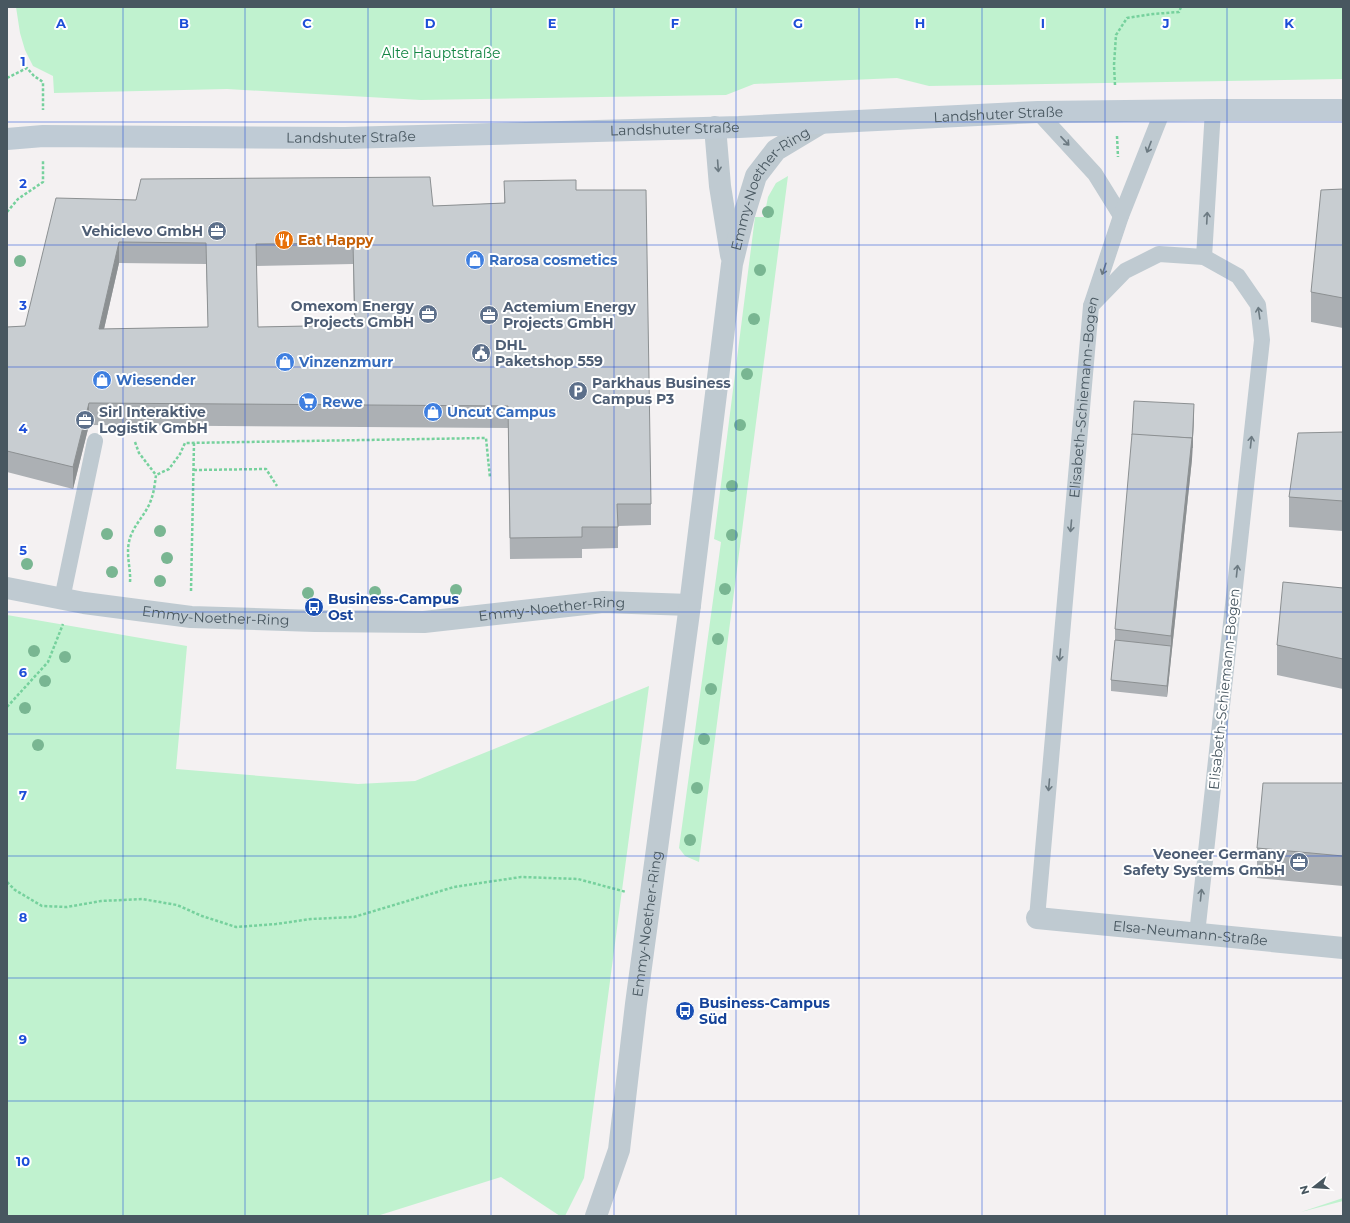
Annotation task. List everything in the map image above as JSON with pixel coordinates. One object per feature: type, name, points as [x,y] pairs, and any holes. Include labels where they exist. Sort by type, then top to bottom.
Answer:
[{"type":"main road","name":"Landshuter Straße","points":[[7,139],[43,136],[345,138],[715,128],[1038,112],[1343,110]]},
{"type":"street","name":"Emmy-Noether-Ring","points":[[596,1216],[619,1150],[636,1004],[690,605],[732,264],[744,215],[756,176],[776,150],[821,122]]},
{"type":"street","name":"Emmy-Noether-Ring","points":[[715,128],[720,186],[732,264]]},
{"type":"street","name":"Emmy-Noether-Ring","points":[[7,588],[67,600],[191,617],[315,622],[420,622],[603,602],[690,605]]},
{"type":"street","name":"Elsa-Neumann-Straße","points":[[1037,918],[1343,948]]},
{"type":"lane","points":[[1091,306],[1121,216],[1163,110]]},
{"type":"lane","points":[[1204,257],[1213,110]]},
{"type":"lane","points":[[1038,112],[1093,171],[1121,216]]},
{"type":"lane","name":"Elisabeth-Schiemann-Bogen","points":[[1037,918],[1091,306],[1125,271],[1159,254],[1204,257],[1238,276],[1258,305],[1262,340],[1196,934]]},
{"type":"lane","points":[[67,600],[95,441]]},
{"type":"path","points":[[1118,159],[1114,65],[1116,35],[1127,18],[1179,12],[1181,7]]},
{"type":"path","points":[[7,78],[27,68],[34,76],[43,82],[43,90]]},
{"type":"path","points":[[7,212],[18,199],[43,182],[43,175]]},
{"type":"path","points":[[156,475],[169,469],[180,454],[185,443],[486,438],[490,478]]},
{"type":"path","points":[[125,609],[130,575],[127,559],[129,541],[151,500],[156,475],[139,453],[135,442]]},
{"type":"path","points":[[191,617],[194,442]]},
{"type":"path","points":[[194,470],[266,469],[277,486]]},
{"type":"path","points":[[7,707],[48,662],[60,630],[67,600]]},
{"type":"path","points":[[7,882],[15,890],[42,906],[67,907],[100,901],[142,899],[177,905],[202,916],[236,927],[276,924],[311,919],[354,917],[454,887],[521,877],[578,879],[610,887],[650,900]]},
{"type":"green space","name":"Alte Hauptstraße","points":[[16,7],[1343,7],[1343,79],[929,86],[897,78],[754,84],[726,95],[421,100],[227,89],[54,93],[53,76],[33,66],[25,50],[20,33]]},
{"type":"green space","points":[[788,176],[699,862],[685,856],[679,848],[721,542],[714,539],[755,217],[764,217],[768,197],[776,183]]},
{"type":"green space","points":[[7,615],[187,646],[176,769],[358,784],[415,781],[649,686],[584,1178],[565,1216],[560,1216],[501,1177],[377,1216],[7,1216]]},
{"type":"green space","points":[[1343,1198],[1343,1201],[1301,1212]]},
{"type":"building","points":[[430,177],[433,206],[505,203],[504,181],[576,180],[576,190],[646,190],[651,504],[617,504],[618,527],[582,527],[582,537],[510,538],[508,406],[89,403],[73,467],[7,451],[7,327],[25,326],[56,198],[136,200],[141,179]],"holes":[[[119,242],[206,243],[208,327],[99,329]],[[353,243],[355,325],[258,327],[256,244]]]},
{"type":"building","points":[[1343,189],[1343,298],[1311,292],[1321,190]]},
{"type":"building","points":[[1134,401],[1194,404],[1192,448],[1192,438],[1132,435]]},
{"type":"building","points":[[1343,432],[1343,501],[1289,497],[1298,433]]},
{"type":"building","points":[[1132,434],[1192,438],[1171,636],[1115,629]]},
{"type":"building","points":[[1283,582],[1343,588],[1343,659],[1277,645]]},
{"type":"building","points":[[1115,640],[1171,646],[1167,686],[1111,680]]},
{"type":"building","points":[[1263,783],[1343,783],[1343,856],[1257,848]]},
{"type":"place","name":"Vehiclevo GmbH","points":[[217,231]]},
{"type":"place","name":"Eat Happy","points":[[284,240]]},
{"type":"place","name":"Rarosa cosmetics","points":[[475,260]]},
{"type":"place","name":"Omexom Energy Projects GmbH","points":[[428,314]]},
{"type":"place","name":"Actemium Energy Projects GmbH","points":[[489,315]]},
{"type":"place","name":"DHL Paketshop 559","points":[[481,353]]},
{"type":"place","name":"Vinzenzmurr","points":[[285,362]]},
{"type":"place","name":"Wiesender","points":[[102,380]]},
{"type":"place","name":"Parkhaus Business Campus P3","points":[[578,391]]},
{"type":"place","name":"Rewe","points":[[308,402]]},
{"type":"place","name":"Uncut Campus","points":[[433,412]]},
{"type":"place","name":"Sirl Interaktive Logistik GmbH","points":[[85,420]]},
{"type":"place","name":"Business-Campus Ost","points":[[314,607]]},
{"type":"place","name":"Veoneer Germany Safety Systems GmbH","points":[[1299,862]]},
{"type":"place","name":"Business-Campus Süd","points":[[685,1011]]}]
